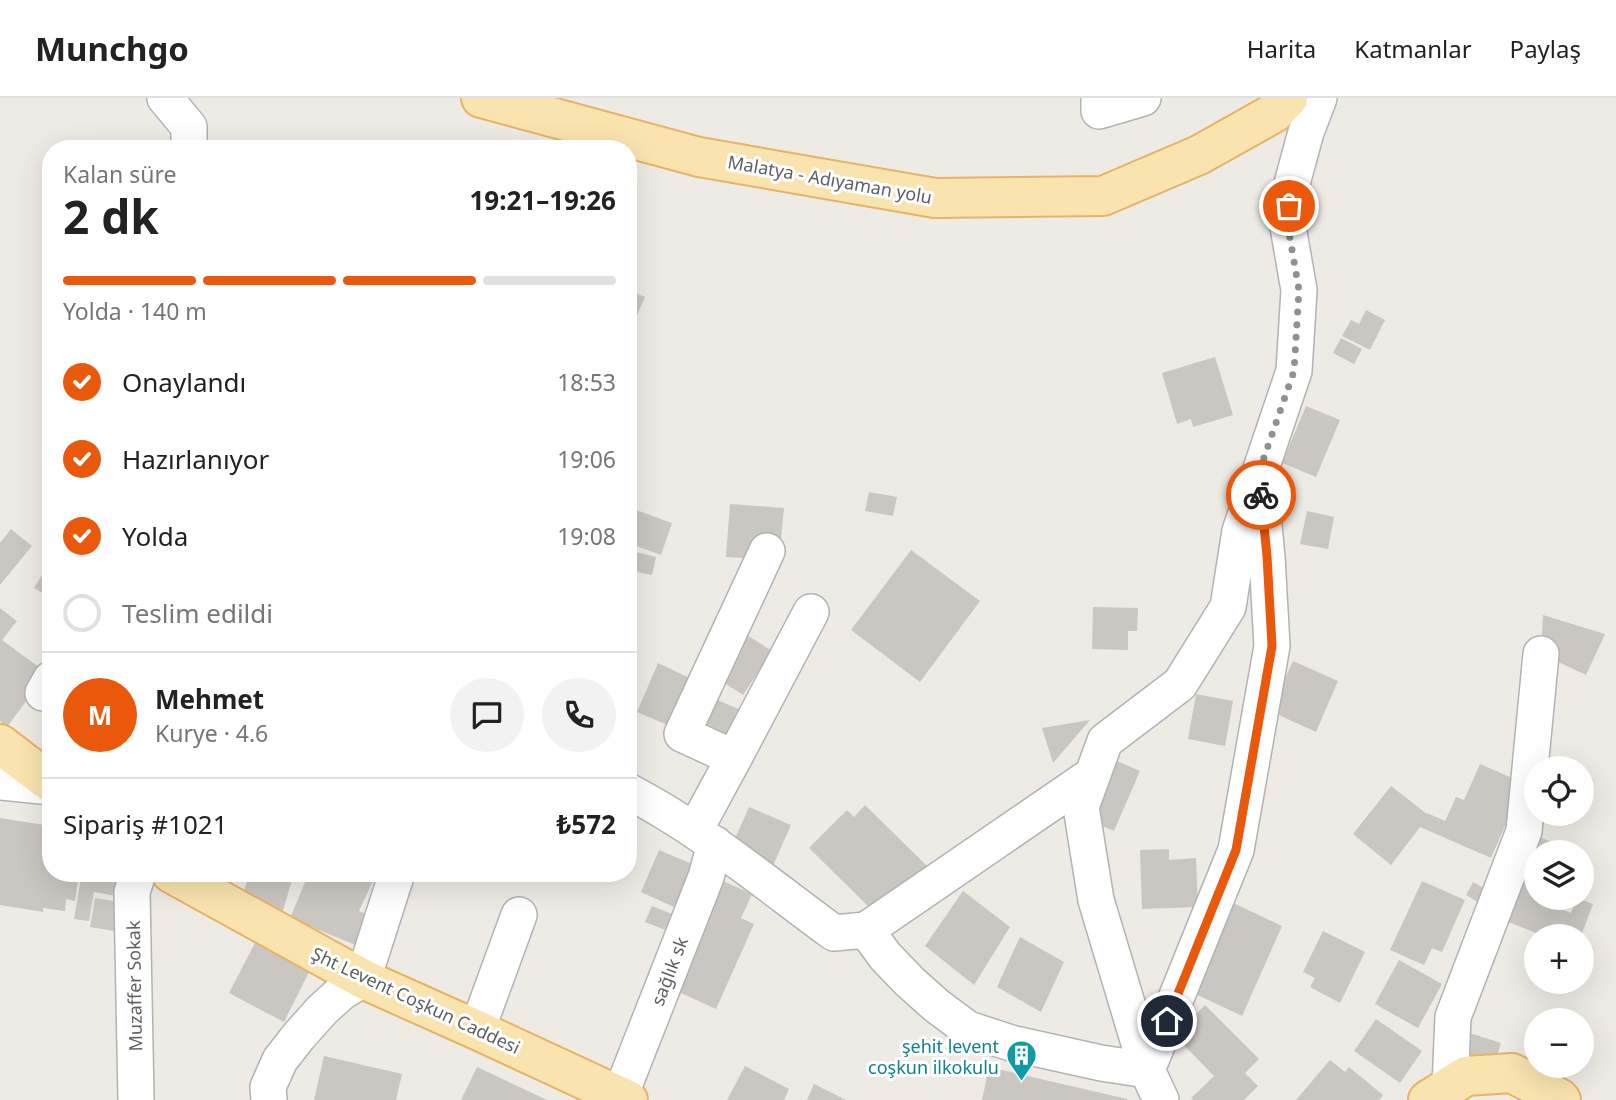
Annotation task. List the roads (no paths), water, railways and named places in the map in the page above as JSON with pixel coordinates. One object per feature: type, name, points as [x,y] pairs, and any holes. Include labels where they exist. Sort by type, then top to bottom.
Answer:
[{"type":"main road","name":"Malatya - Adıyaman yolu","points":[[481,98],[636,140]]},
{"type":"main road","name":"Malatya - Adıyaman yolu","points":[[637,140],[699,157],[935,198],[1103,196],[1199,155],[1274,113],[1288,98]]},
{"type":"main road","points":[[0,744],[42,778]]},
{"type":"main road","name":"Şht Levent Coşkun Caddesi","points":[[187,882],[363,979],[624,1098]]},
{"type":"main road","points":[[1439,1093],[1466,1076],[1512,1073],[1559,1099]]},
{"type":"street","points":[[165,98],[189,127],[189,140]]},
{"type":"street","points":[[1099,98],[1099,111],[1143,98]]},
{"type":"street","points":[[1154,1085],[1096,900],[1080,807],[1105,741],[1180,684],[1228,607],[1240,531],[1294,371],[1299,290],[1287,221],[1290,191],[1306,132],[1319,98]]},
{"type":"street","points":[[1154,1085],[1236,850],[1272,646],[1259,472]]},
{"type":"street","points":[[734,758],[682,734],[767,551]]},
{"type":"street","name":"sağlık sk","points":[[624,1098],[706,877],[705,837],[734,758],[811,612]]},
{"type":"street","points":[[1439,1093],[1453,1017],[1524,831],[1541,654]]},
{"type":"street","points":[[637,796],[705,837],[834,933],[866,930],[1092,775]]},
{"type":"street","points":[[0,782],[42,784]]},
{"type":"street","name":"Muzaffer Sokak","points":[[135,882],[132,892],[136,1100]]},
{"type":"street","points":[[269,1100],[268,1087],[280,1060],[322,1010],[342,992],[363,979],[394,882]]},
{"type":"street","points":[[477,1030],[519,915]]},
{"type":"street","points":[[866,930],[885,956],[910,982],[968,1029],[1011,1043],[1101,1063],[1154,1085]]},
{"type":"place","name":"şehit levent coşkun ilkokulu","points":[[1022,1083]]}]
